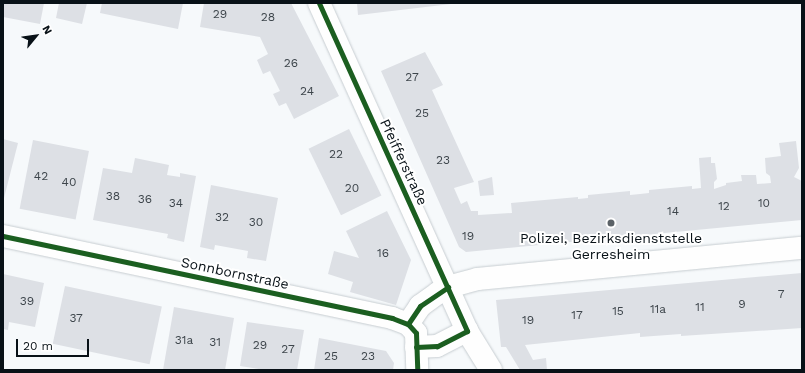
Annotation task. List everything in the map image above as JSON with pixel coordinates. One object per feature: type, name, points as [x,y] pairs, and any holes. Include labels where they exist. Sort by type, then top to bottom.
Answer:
[{"type":"street","name":"Pfeifferstraße","points":[[319,3],[467,331],[491,370]]},
{"type":"street","name":"Sonnbornstraße","points":[[3,236],[392,318],[408,324]]},
{"type":"street","points":[[417,370],[416,333],[408,324],[420,306],[448,287],[478,279],[802,248]]},
{"type":"street","points":[[416,347],[437,346],[467,331]]},
{"type":"building","points":[[3,3],[44,3],[40,24],[3,17]]},
{"type":"building","points":[[59,3],[87,3],[82,24],[56,18]]},
{"type":"building","points":[[102,3],[183,3],[178,29],[100,13]]},
{"type":"building","points":[[204,3],[291,3],[339,96],[294,119],[286,103],[279,106],[273,94],[280,91],[270,71],[263,74],[257,60],[268,54],[260,37],[200,27]]},
{"type":"building","points":[[357,3],[451,3],[451,4],[358,15]]},
{"type":"building","points":[[425,52],[443,85],[432,90],[474,182],[454,188],[461,204],[467,201],[471,211],[478,211],[478,215],[512,213],[511,203],[578,197],[578,199],[588,198],[588,195],[630,191],[630,195],[649,193],[649,190],[692,186],[692,189],[701,188],[699,158],[711,157],[711,163],[715,163],[717,179],[714,182],[714,189],[726,185],[726,183],[742,181],[741,175],[756,175],[757,184],[771,183],[770,176],[766,173],[765,158],[781,156],[779,143],[796,141],[799,168],[794,177],[802,181],[802,220],[466,252],[459,247],[381,71]]},
{"type":"building","points":[[349,129],[381,196],[341,215],[309,149]]},
{"type":"building","points":[[3,139],[18,143],[4,198],[3,198]]},
{"type":"building","points":[[33,140],[89,151],[76,220],[20,209]]},
{"type":"building","points":[[135,158],[169,165],[167,175],[180,177],[180,173],[196,176],[184,242],[167,238],[168,234],[93,220],[103,168],[132,173]]},
{"type":"building","points":[[492,177],[494,195],[480,196],[478,181]]},
{"type":"building","points":[[211,185],[278,198],[266,261],[247,258],[248,251],[215,245],[214,250],[200,247]]},
{"type":"building","points":[[387,211],[411,260],[396,305],[350,292],[353,282],[328,274],[334,251],[359,258],[346,231]]},
{"type":"building","points":[[802,273],[802,328],[681,336],[681,334],[640,337],[640,333],[525,345],[533,360],[546,358],[547,370],[520,370],[506,347],[501,347],[496,300]]},
{"type":"building","points":[[3,274],[44,283],[35,327],[9,322],[8,330],[3,329]]},
{"type":"building","points":[[65,286],[162,307],[150,364],[53,344]]},
{"type":"building","points":[[174,307],[234,318],[225,370],[163,370]]},
{"type":"building","points":[[247,322],[304,330],[297,370],[265,370],[240,366]]},
{"type":"building","points":[[319,338],[386,351],[394,363],[393,370],[314,370]]},
{"type":"cycle path","points":[[319,3],[467,331],[437,346],[416,347]]},
{"type":"cycle path","points":[[3,236],[392,318],[408,324],[416,333],[417,370]]},
{"type":"cycle path","points":[[408,324],[420,306],[448,287]]},
{"type":"place","name":"Polizei, Bezirksdienststelle Gerresheim","points":[[611,223]]}]
